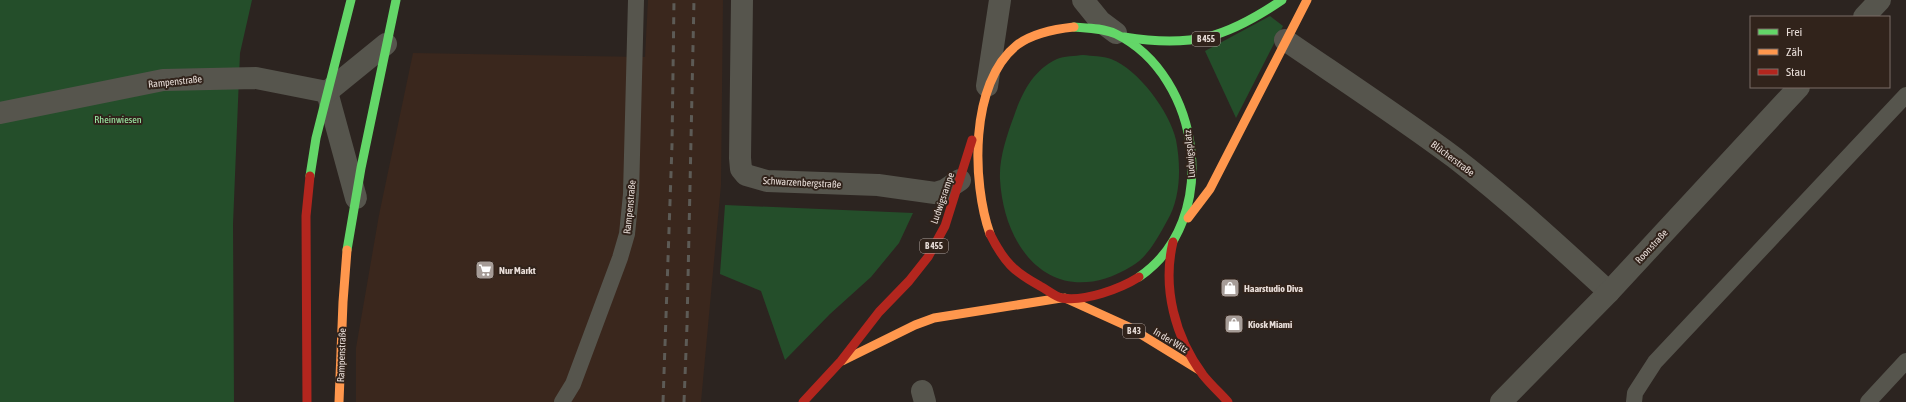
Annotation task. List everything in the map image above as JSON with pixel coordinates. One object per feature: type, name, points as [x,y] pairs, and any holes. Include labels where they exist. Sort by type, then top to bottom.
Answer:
[{"type":"main road","points":[[307,402],[306,216],[310,178],[316,138],[351,0]]},
{"type":"main road","name":"Rampenstraße","points":[[339,402],[345,269],[356,198],[396,0]]},
{"type":"main road","name":"B 455","points":[[1118,35],[1161,43],[1190,42],[1208,39],[1246,24],[1282,0]]},
{"type":"main road","name":"B 455","points":[[1181,226],[1210,189],[1236,141],[1285,40],[1307,0]]},
{"type":"main road","name":"Ludwigsplatz","points":[[1074,26],[1091,28],[1118,35],[1138,48],[1155,65],[1168,83],[1180,104],[1188,130],[1192,158],[1192,183],[1189,201],[1181,226],[1175,237],[1146,273],[1126,286],[1100,294],[1063,298],[1029,281],[1013,270],[1000,254],[990,232],[984,212],[979,165],[985,101],[999,65],[1015,47],[1027,40],[1056,29],[1074,26]]},
{"type":"main road","name":"Ludwigsrampe","points":[[803,402],[841,361],[879,312],[909,281],[928,257],[945,226],[985,101]]},
{"type":"main road","name":"In der Witz","points":[[1175,237],[1170,251],[1168,280],[1170,300],[1182,338],[1200,370],[1228,402]]},
{"type":"main road","name":"Ludwigsrampe","points":[[841,361],[877,345],[915,325],[934,318],[1063,298]]},
{"type":"main road","name":"In der Witz","points":[[1063,298],[1129,327],[1200,370]]},
{"type":"street","name":"Schwarzenbergstraße","points":[[742,0],[740,158],[741,169],[746,175],[767,182],[878,185],[935,194],[945,190],[960,180]]},
{"type":"street","name":"Ludwigsplatz","points":[[985,101],[1000,0]]},
{"type":"street","name":"Ludwigsplatz","points":[[1083,0],[1100,21],[1118,35]]},
{"type":"street","points":[[1865,16],[1880,0]]},
{"type":"street","name":"Blücherstraße","points":[[1285,40],[1455,158],[1520,211],[1609,292]]},
{"type":"street","points":[[356,198],[327,92],[386,44]]},
{"type":"street","name":"Rampenstraße","points":[[0,113],[163,80],[256,78],[327,92]]},
{"type":"street","name":"Roonstraße","points":[[1501,402],[1609,292],[1798,88]]},
{"type":"lane","name":"Rampenstraße","points":[[562,402],[573,384],[620,258],[627,234],[632,194],[636,0]]},
{"type":"lane","points":[[1634,402],[1635,393],[1655,362],[1906,95]]},
{"type":"lane","points":[[1868,402],[1906,361]]},
{"type":"shaded area","points":[[648,0],[723,0],[721,185],[701,402],[356,402],[356,348],[379,215],[413,53],[645,57]]},
{"type":"green space","name":"Rheinwiesen","points":[[0,0],[252,0],[240,53],[233,224],[234,402],[0,402]]},
{"type":"green space","points":[[1270,16],[1283,26],[1236,118],[1205,51]]},
{"type":"green space","points":[[1083,55],[1108,58],[1121,64],[1132,72],[1151,93],[1160,105],[1173,129],[1178,150],[1179,182],[1172,212],[1148,252],[1132,266],[1105,279],[1080,282],[1058,278],[1039,268],[1024,252],[1012,231],[1004,206],[1000,171],[1004,147],[1017,107],[1035,76],[1041,69],[1057,59]]},
{"type":"green space","points":[[725,205],[913,213],[899,243],[871,277],[830,314],[785,360],[761,291],[720,274]]},
{"type":"railway","points":[[663,402],[672,145],[674,0]]},
{"type":"railway","points":[[684,402],[694,0]]},
{"type":"traffic: fast","points":[[310,176],[316,138],[351,0]]},
{"type":"traffic: fast","points":[[347,250],[361,168],[396,0]]},
{"type":"traffic: fast","points":[[1124,37],[1170,41],[1208,37],[1243,23],[1282,0]]},
{"type":"traffic: fast","points":[[1074,27],[1111,32],[1145,54],[1168,82],[1183,115],[1191,150],[1191,187],[1183,221],[1165,252],[1139,277]]},
{"type":"traffic: slow","points":[[1188,218],[1210,189],[1307,0]]},
{"type":"traffic: slow","points":[[990,234],[984,213],[978,162],[979,135],[983,108],[990,83],[1001,62],[1017,45],[1030,37],[1052,30],[1074,27]]},
{"type":"traffic: slow","points":[[339,402],[343,302],[347,250]]},
{"type":"traffic: slow","points":[[842,361],[915,325],[934,318],[1061,298]]},
{"type":"traffic: slow","points":[[1065,298],[1129,327],[1199,370]]},
{"type":"traffic: jam","points":[[803,402],[841,361],[879,312],[909,281],[928,257],[945,226],[972,140]]},
{"type":"traffic: jam","points":[[307,402],[306,216],[310,176]]},
{"type":"traffic: jam","points":[[990,234],[1000,252],[1016,271],[1062,298],[1071,299],[1102,294],[1131,282],[1139,277]]},
{"type":"traffic: jam","points":[[1173,242],[1169,277],[1173,312],[1178,328],[1185,345],[1203,375],[1228,402]]},
{"type":"place","name":"Nur Markt","points":[[485,270]]},
{"type":"place","name":"Haarstudio Diva","points":[[1230,288]]},
{"type":"place","name":"Kiosk Miami","points":[[1234,324]]}]
